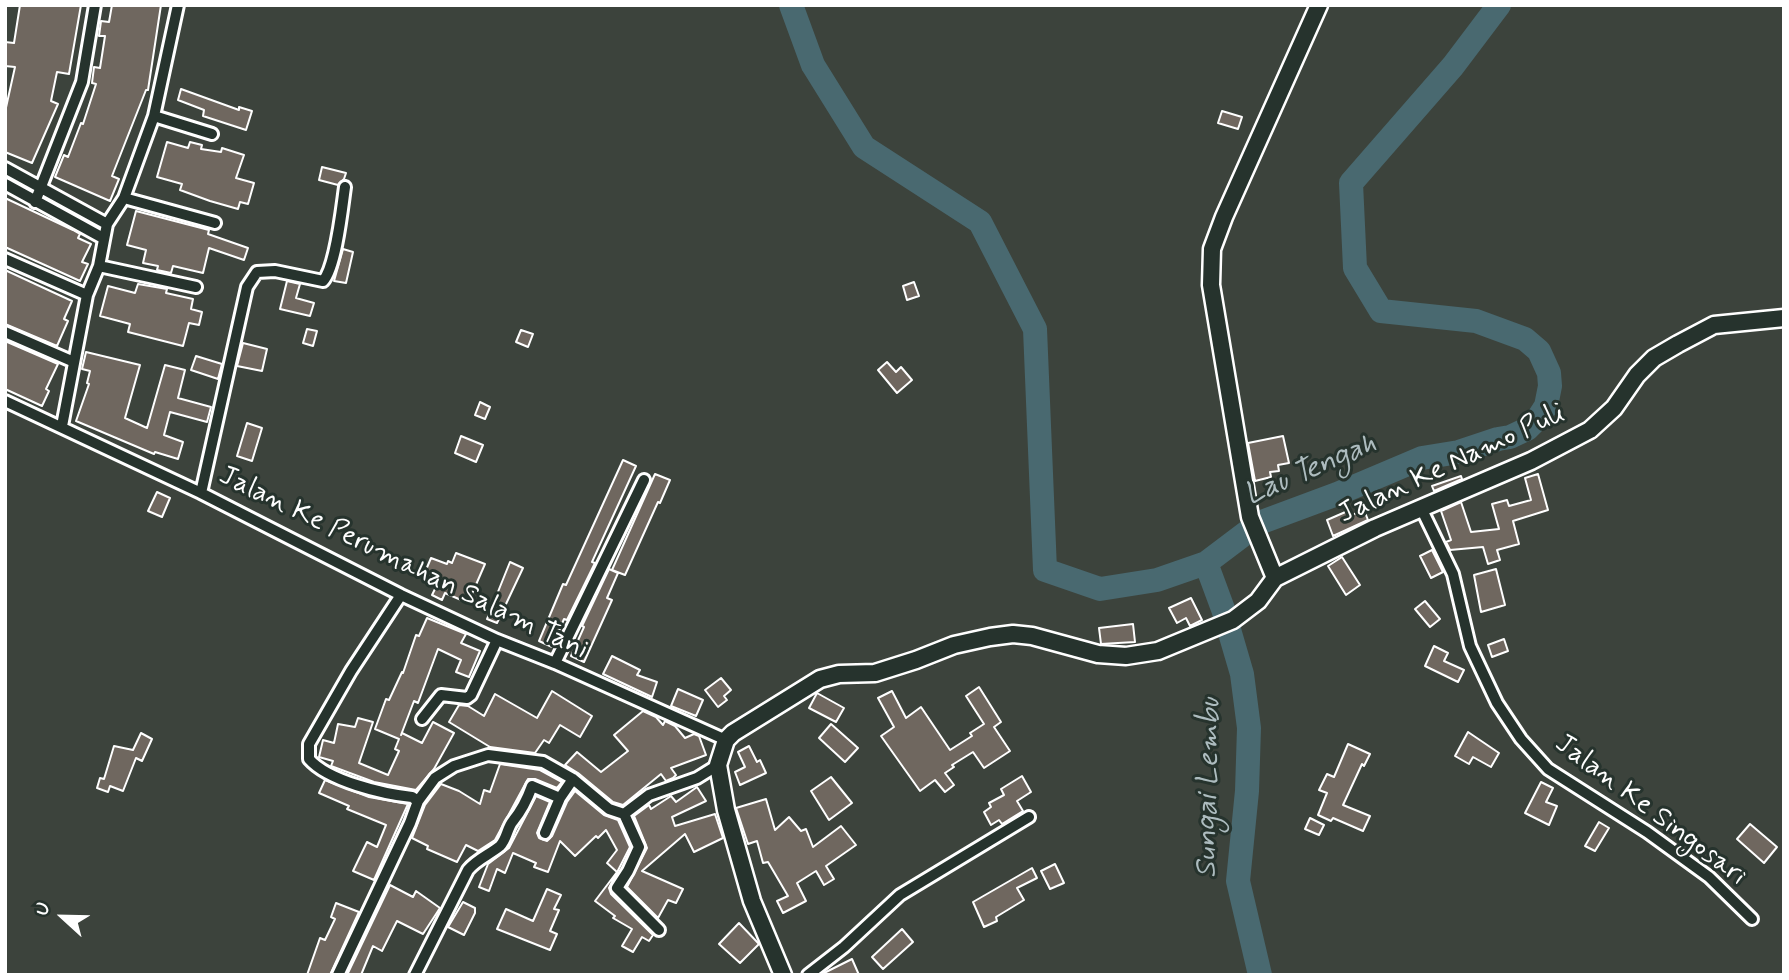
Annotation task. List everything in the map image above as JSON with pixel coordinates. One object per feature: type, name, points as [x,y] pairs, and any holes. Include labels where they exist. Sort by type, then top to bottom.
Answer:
[{"type":"street","points":[[35,202],[82,82],[95,5]]},
{"type":"street","points":[[62,426],[87,295],[99,266],[107,224],[124,198],[155,116],[178,5]]},
{"type":"street","points":[[783,975],[752,901],[726,810],[718,765],[726,740],[733,733],[820,679],[839,674],[876,673],[954,645],[990,637],[1023,635],[1098,654],[1126,656],[1158,650],[1233,620],[1258,601],[1275,578],[1250,517],[1211,285],[1212,249],[1319,5]]},
{"type":"street","points":[[155,116],[212,134]]},
{"type":"street","points":[[5,168],[107,224]]},
{"type":"street","points":[[5,184],[103,238]]},
{"type":"street","points":[[201,493],[247,287],[257,272],[275,271],[323,281],[332,261],[345,187]]},
{"type":"street","points":[[124,198],[215,223]]},
{"type":"street","points":[[5,259],[87,295]]},
{"type":"street","points":[[99,266],[196,287]]},
{"type":"street","name":"Jalan Ke Namo Puli","points":[[1275,578],[1375,528],[1531,461],[1590,430],[1614,408],[1637,375],[1654,358],[1714,325],[1784,318]]},
{"type":"street","points":[[5,332],[74,362]]},
{"type":"street","name":"Jalan Ke Perumahan Salam Tani","points":[[5,401],[201,493],[401,595],[726,740]]},
{"type":"street","points":[[555,663],[644,480]]},
{"type":"street","name":"Jalan Ke Singosari","points":[[1422,510],[1453,574],[1470,646],[1497,704],[1521,738],[1549,769],[1647,832],[1709,877],[1752,919]]},
{"type":"street","points":[[401,595],[351,671],[309,744],[309,759],[318,770],[357,785],[412,797],[418,801]]},
{"type":"street","points":[[422,719],[442,695],[467,698],[471,695],[497,640]]},
{"type":"street","points":[[338,975],[411,823],[418,801],[435,778],[454,766],[488,755],[543,762],[573,779],[609,809],[624,814],[639,848],[617,888],[659,930]]},
{"type":"street","points":[[624,814],[649,795],[697,778],[718,765]]},
{"type":"street","points":[[545,833],[560,798],[573,779]]},
{"type":"street","points":[[415,975],[468,870],[477,860],[502,845],[532,786],[560,798]]},
{"type":"street","points":[[808,975],[844,947],[900,895],[1029,817]]},
{"type":"building","points":[[20,5],[81,5],[69,74],[57,72],[51,101],[58,104],[32,163],[5,152],[5,112],[15,67],[5,66],[5,42],[14,43]]},
{"type":"building","points":[[112,5],[161,5],[148,90],[112,176],[119,179],[110,201],[55,177],[64,155],[68,157],[81,123],[83,124],[96,84],[92,83],[94,67],[100,68],[105,36],[99,36],[101,21],[109,22]]},
{"type":"building","points":[[181,89],[239,110],[239,107],[252,111],[246,130],[203,116],[204,110],[178,100]]},
{"type":"building","points":[[1222,111],[1242,117],[1238,129],[1218,123]]},
{"type":"building","points":[[167,142],[188,148],[190,142],[202,145],[201,149],[221,152],[222,148],[244,155],[236,178],[254,183],[248,204],[240,202],[238,209],[210,201],[180,190],[182,184],[157,177]]},
{"type":"building","points":[[322,167],[346,173],[344,179],[338,185],[319,180]]},
{"type":"building","points":[[5,198],[73,230],[80,234],[78,238],[91,244],[82,262],[88,264],[80,281],[5,247]]},
{"type":"building","points":[[136,211],[209,230],[208,234],[248,248],[244,260],[209,248],[203,273],[173,266],[171,273],[157,270],[158,266],[143,263],[146,250],[127,245]]},
{"type":"building","points":[[343,249],[353,252],[346,283],[334,281]]},
{"type":"building","points":[[5,270],[72,301],[64,319],[68,321],[57,346],[5,324]]},
{"type":"building","points":[[287,281],[300,284],[296,298],[314,303],[310,316],[280,309]]},
{"type":"building","points":[[914,282],[919,296],[907,300],[903,286]]},
{"type":"building","points":[[138,284],[167,289],[166,293],[193,299],[191,309],[202,312],[199,325],[189,323],[183,346],[128,332],[130,324],[100,316],[108,286],[135,293]]},
{"type":"building","points":[[307,329],[317,331],[313,346],[303,343]]},
{"type":"building","points":[[521,330],[533,334],[528,347],[516,342]]},
{"type":"building","points":[[5,341],[58,364],[46,389],[49,391],[42,406],[5,389]]},
{"type":"building","points":[[243,343],[267,349],[262,371],[237,366]]},
{"type":"building","points":[[86,352],[140,365],[125,418],[147,428],[165,365],[185,370],[178,398],[211,407],[207,422],[170,412],[164,435],[183,442],[178,459],[155,452],[154,454],[76,421],[89,384],[90,371],[82,369]]},
{"type":"building","points":[[196,356],[222,364],[218,379],[191,370]]},
{"type":"building","points":[[887,362],[896,372],[901,367],[912,380],[897,393],[878,370]]},
{"type":"building","points":[[480,402],[490,407],[485,419],[475,415]]},
{"type":"building","points":[[247,423],[262,428],[252,461],[237,456]]},
{"type":"building","points":[[461,436],[483,445],[476,462],[455,453]]},
{"type":"building","points":[[1283,436],[1289,463],[1278,465],[1279,471],[1270,472],[1271,477],[1255,481],[1248,443]]},
{"type":"building","points":[[623,460],[636,466],[592,562],[595,563],[552,647],[539,641],[563,584],[566,585]]},
{"type":"building","points":[[655,474],[670,480],[625,575],[612,570]]},
{"type":"building","points":[[1538,474],[1548,510],[1513,521],[1519,544],[1497,550],[1500,560],[1488,564],[1483,547],[1450,550],[1446,542],[1451,540],[1441,511],[1461,502],[1471,532],[1499,529],[1492,504],[1507,500],[1509,506],[1531,500],[1525,478]]},
{"type":"building","points":[[1461,476],[1462,479],[1434,491],[1432,486]]},
{"type":"building","points":[[157,492],[170,498],[162,517],[148,511]]},
{"type":"building","points":[[1350,510],[1352,515],[1364,510],[1368,520],[1333,536],[1327,520]]},
{"type":"building","points":[[1432,550],[1443,572],[1431,578],[1420,556]]},
{"type":"building","points":[[456,553],[485,564],[468,603],[445,593],[442,600],[432,595],[438,583],[423,577],[431,558],[447,564],[448,561],[452,563]]},
{"type":"building","points":[[1342,557],[1360,585],[1346,595],[1328,566]]},
{"type":"building","points":[[510,562],[523,568],[497,623],[487,619]]},
{"type":"building","points":[[609,569],[618,573],[607,598],[612,600],[584,662],[571,656]]},
{"type":"building","points":[[1496,569],[1505,605],[1481,612],[1474,575]]},
{"type":"building","points":[[1191,598],[1202,620],[1190,626],[1186,618],[1177,623],[1169,608]]},
{"type":"building","points":[[1425,601],[1440,619],[1430,627],[1415,609]]},
{"type":"building","points":[[427,618],[466,634],[461,643],[480,651],[469,677],[456,672],[461,660],[438,649],[418,703],[414,701],[401,735],[402,733],[422,743],[433,722],[454,733],[434,769],[416,790],[374,782],[331,766],[333,761],[319,757],[323,740],[334,743],[338,724],[355,727],[358,718],[373,722],[359,763],[388,775],[399,751],[395,749],[399,739],[375,729],[386,699],[389,700],[403,673],[416,635],[419,636]]},
{"type":"building","points":[[1133,624],[1135,642],[1101,644],[1099,628]]},
{"type":"building","points":[[1504,639],[1508,651],[1492,657],[1488,645]]},
{"type":"building","points":[[1434,646],[1448,653],[1444,661],[1464,670],[1458,682],[1425,666]]},
{"type":"building","points":[[612,656],[640,670],[637,675],[657,682],[652,697],[603,674]]},
{"type":"building","points":[[721,678],[731,690],[724,696],[727,700],[718,707],[705,690]]},
{"type":"building","points":[[979,687],[1001,722],[994,727],[1010,751],[984,768],[973,752],[952,765],[954,767],[945,773],[954,785],[945,792],[935,780],[920,791],[881,736],[894,727],[878,698],[892,691],[906,718],[921,707],[950,750],[972,736],[970,733],[984,724],[966,696]]},
{"type":"building","points":[[678,689],[703,700],[696,716],[671,706]]},
{"type":"building","points":[[552,691],[592,716],[580,737],[560,725],[549,743],[544,740],[535,753],[490,747],[449,722],[459,705],[468,706],[484,716],[495,694],[537,718]]},
{"type":"building","points":[[817,693],[844,708],[836,722],[809,708]]},
{"type":"building","points":[[643,711],[656,717],[663,725],[665,721],[675,726],[685,738],[694,734],[699,736],[706,755],[671,768],[676,775],[666,781],[661,774],[623,805],[613,802],[565,765],[577,752],[601,772],[628,751],[614,735]]},
{"type":"building","points":[[831,724],[858,748],[845,762],[819,738]]},
{"type":"building","points":[[1468,732],[1499,753],[1491,767],[1473,757],[1469,764],[1455,756]]},
{"type":"building","points":[[141,733],[152,739],[142,761],[136,758],[123,791],[110,786],[108,792],[97,788],[100,778],[104,779],[114,746],[133,750]]},
{"type":"building","points":[[1348,744],[1370,754],[1364,766],[1362,764],[1343,805],[1370,816],[1363,831],[1333,818],[1331,821],[1318,815],[1327,793],[1319,790],[1327,774],[1334,777]]},
{"type":"building","points":[[749,746],[766,773],[740,785],[735,772],[745,767],[738,752]]},
{"type":"building","points":[[500,764],[540,770],[562,782],[557,788],[528,779],[495,840],[478,851],[466,845],[457,862],[427,849],[428,846],[412,838],[425,805],[441,784],[480,804],[484,790],[490,792]]},
{"type":"building","points":[[1022,776],[1031,792],[1017,801],[1023,811],[1002,824],[999,820],[991,825],[984,812],[991,807],[989,803],[1004,795],[1001,789]]},
{"type":"building","points":[[831,777],[852,803],[829,820],[811,791]]},
{"type":"building","points":[[325,780],[369,797],[408,804],[374,880],[353,871],[367,842],[377,847],[386,825],[347,809],[349,806],[319,793]]},
{"type":"building","points":[[1541,782],[1553,788],[1546,802],[1557,806],[1549,825],[1525,813]]},
{"type":"building","points":[[697,787],[706,801],[672,817],[675,826],[715,814],[723,838],[694,852],[685,834],[642,871],[683,889],[676,903],[668,900],[658,918],[627,887],[647,848],[634,816],[649,805],[651,809],[671,796],[676,802]]},
{"type":"building","points":[[575,791],[604,815],[618,820],[630,847],[609,888],[611,894],[653,935],[649,941],[642,937],[633,952],[622,946],[632,929],[613,918],[615,916],[595,901],[617,872],[607,863],[617,850],[606,830],[575,856],[560,841],[548,872],[534,867],[536,863],[513,853],[505,873],[497,869],[489,891],[479,887],[488,864],[509,848],[536,796],[550,802],[537,833],[539,838],[547,841]]},
{"type":"building","points":[[766,799],[775,830],[789,817],[801,831],[806,829],[813,847],[841,826],[856,845],[826,866],[834,879],[824,885],[816,871],[797,883],[806,901],[783,913],[777,901],[788,896],[768,862],[763,863],[757,841],[748,844],[736,808]]},
{"type":"building","points":[[1310,818],[1324,825],[1319,835],[1305,829]]},
{"type":"building","points":[[1599,822],[1609,828],[1595,851],[1585,846]]},
{"type":"building","points":[[1750,824],[1777,847],[1764,863],[1737,839]]},
{"type":"building","points":[[1055,864],[1064,883],[1050,889],[1041,871]]},
{"type":"building","points":[[1032,868],[1037,878],[1017,888],[1024,900],[996,917],[997,921],[984,927],[973,902]]},
{"type":"building","points":[[390,885],[413,897],[416,891],[440,908],[423,934],[397,921],[382,951],[373,946],[361,975],[347,975]]},
{"type":"building","points":[[547,889],[561,895],[554,909],[559,910],[550,931],[557,934],[550,950],[497,929],[506,909],[533,921]]},
{"type":"building","points":[[463,902],[475,908],[464,935],[448,927]]},
{"type":"building","points":[[336,903],[359,912],[330,975],[307,975],[320,938],[325,940],[335,919],[331,917]]},
{"type":"building","points":[[739,923],[759,944],[740,963],[719,944]]},
{"type":"building","points":[[902,929],[913,942],[883,969],[872,957]]},
{"type":"building","points":[[852,959],[859,975],[821,975],[824,973]]},
{"type":"waterway","name":"Lau Tengah","points":[[791,5],[813,65],[864,147],[980,222],[1035,329],[1045,570],[1100,589],[1157,580],[1206,563],[1259,523],[1422,458],[1459,452],[1510,437],[1527,429],[1539,417],[1546,406],[1550,386],[1549,373],[1539,351],[1525,339],[1476,321],[1381,311],[1355,268],[1351,183],[1453,66],[1499,5]]},
{"type":"waterway","name":"Sungai Lembu","points":[[1206,563],[1242,674],[1249,728],[1247,791],[1238,881],[1260,975]]}]
